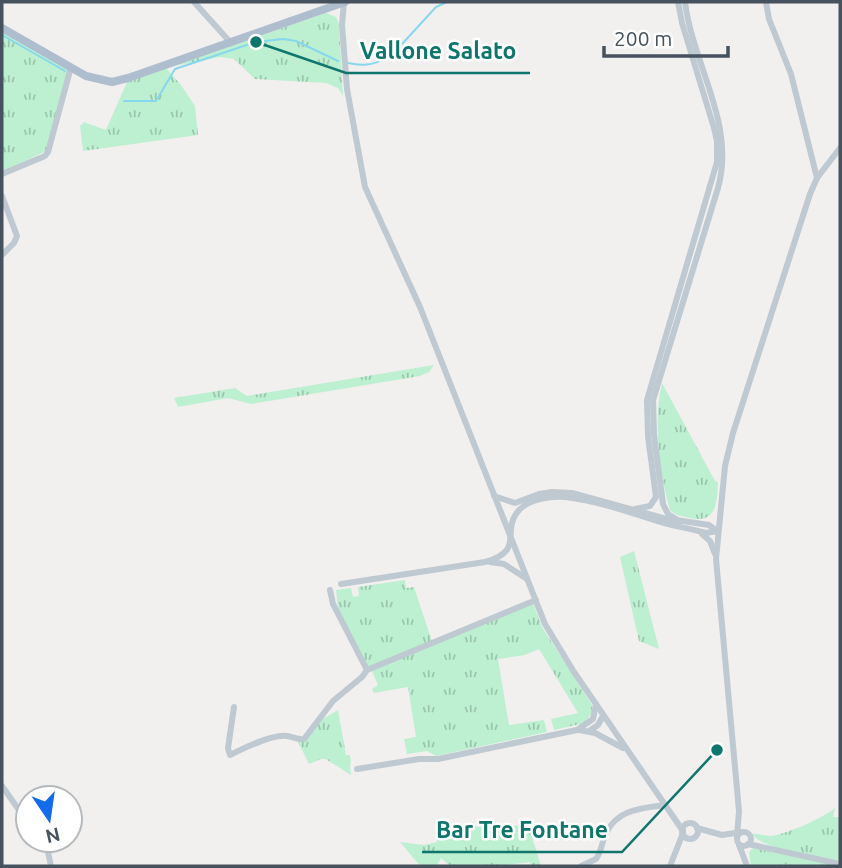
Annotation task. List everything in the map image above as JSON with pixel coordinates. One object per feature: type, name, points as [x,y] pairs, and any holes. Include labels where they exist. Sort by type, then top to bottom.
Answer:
[{"type":"main road","points":[[2,28],[95,79],[119,81],[339,4]]},
{"type":"street","points":[[194,2],[231,43]]},
{"type":"street","points":[[635,509],[653,504],[656,497],[648,436],[647,400],[711,187],[718,152],[714,128],[678,2]]},
{"type":"street","points":[[663,518],[653,400],[724,162],[720,127],[691,32],[685,2]]},
{"type":"street","points":[[766,2],[769,19],[793,84],[817,178]]},
{"type":"street","points":[[339,4],[332,11],[339,16]]},
{"type":"street","points":[[339,4],[342,25]]},
{"type":"street","points":[[339,4],[348,97],[365,187],[420,307],[516,554],[554,639],[604,718],[687,838],[712,835],[743,839]]},
{"type":"street","points":[[2,174],[45,156],[48,152],[71,67]]},
{"type":"street","points":[[747,866],[739,811],[716,559],[719,508],[733,433],[817,178],[840,148]]},
{"type":"street","points":[[2,196],[17,236],[2,255]]},
{"type":"street","points":[[655,483],[663,518]]},
{"type":"street","points":[[501,513],[514,503],[539,494],[562,492],[635,509],[677,523]]},
{"type":"street","points":[[494,496],[514,503]]},
{"type":"street","points":[[503,560],[513,520],[518,511],[541,499],[567,497],[700,528],[709,533],[717,531]]},
{"type":"street","points":[[663,504],[677,523]]},
{"type":"street","points":[[700,528],[719,508]]},
{"type":"street","points":[[501,513],[507,515],[518,511]]},
{"type":"street","points":[[648,518],[663,518]]},
{"type":"street","points":[[700,528],[710,541],[716,559]]},
{"type":"street","points":[[341,584],[511,560],[516,554]]},
{"type":"street","points":[[503,560],[528,580]]},
{"type":"street","points":[[330,590],[333,604],[367,670]]},
{"type":"street","points":[[234,707],[228,748],[230,755],[249,746],[285,736],[301,740],[307,736],[333,701],[367,670],[536,600]]},
{"type":"street","points":[[590,722],[596,704]]},
{"type":"street","points":[[577,730],[604,718]]},
{"type":"street","points":[[589,731],[604,718]]},
{"type":"street","points":[[357,769],[419,759],[438,760],[577,730],[608,738],[628,752]]},
{"type":"street","points":[[2,786],[14,803]]},
{"type":"street","points":[[581,866],[596,859],[605,834],[620,816],[631,810],[665,804]]},
{"type":"street","points":[[672,815],[697,828],[840,864]]},
{"type":"street","points":[[670,866],[688,824]]},
{"type":"street","points":[[696,836],[697,828]]},
{"type":"green space","points":[[326,13],[336,17],[339,24],[343,96],[338,88],[326,83],[255,79],[234,59],[220,57],[170,67]]},
{"type":"green space","points":[[2,31],[69,69],[46,151],[2,172]]},
{"type":"green space","points":[[166,68],[195,106],[198,135],[83,151],[80,125],[84,122],[106,130],[127,82]]},
{"type":"green space","points":[[434,365],[429,372],[420,376],[251,404],[228,398],[178,407],[174,398],[235,388],[247,396]]},
{"type":"green space","points":[[662,383],[715,481],[718,482],[714,510],[706,518],[690,518],[670,510],[658,446]]},
{"type":"green space","points":[[634,551],[659,649],[639,641],[620,557]]},
{"type":"green space","points":[[405,580],[406,588],[414,587],[432,641],[368,667],[338,609],[336,590],[351,588],[353,597],[359,596],[358,587]]},
{"type":"green space","points":[[533,603],[542,627],[592,705],[592,712],[585,723],[554,730],[551,719],[578,713],[539,649],[525,655],[498,659],[509,725],[544,720],[547,732],[436,756],[427,751],[407,754],[404,739],[416,737],[408,687],[374,693],[372,689],[378,685],[371,669]]},
{"type":"green space","points":[[338,710],[346,755],[350,755],[351,775],[324,758],[309,764],[298,742],[321,720]]},
{"type":"green space","points":[[835,808],[833,817],[840,817],[840,861],[779,848],[758,840],[752,834],[770,836],[785,833]]},
{"type":"green space","points":[[503,824],[504,827],[528,824],[541,866],[531,866],[530,862],[499,866],[450,866],[441,858],[437,866],[420,866],[400,842],[424,845],[437,842],[435,833],[446,830],[448,833],[465,828]]},
{"type":"green space","points":[[753,848],[839,866],[751,866],[749,852]]},
{"type":"waterway","points":[[348,63],[371,64],[392,55],[436,7],[447,2]]},
{"type":"waterway","points":[[2,35],[65,71]]},
{"type":"waterway","points":[[124,101],[156,101],[175,69],[256,42],[283,39],[296,41],[338,61]]},
{"type":"place","name":"Vallone Salato","points":[[256,42]]},
{"type":"place","name":"Bar Tre Fontane","points":[[717,750]]}]
